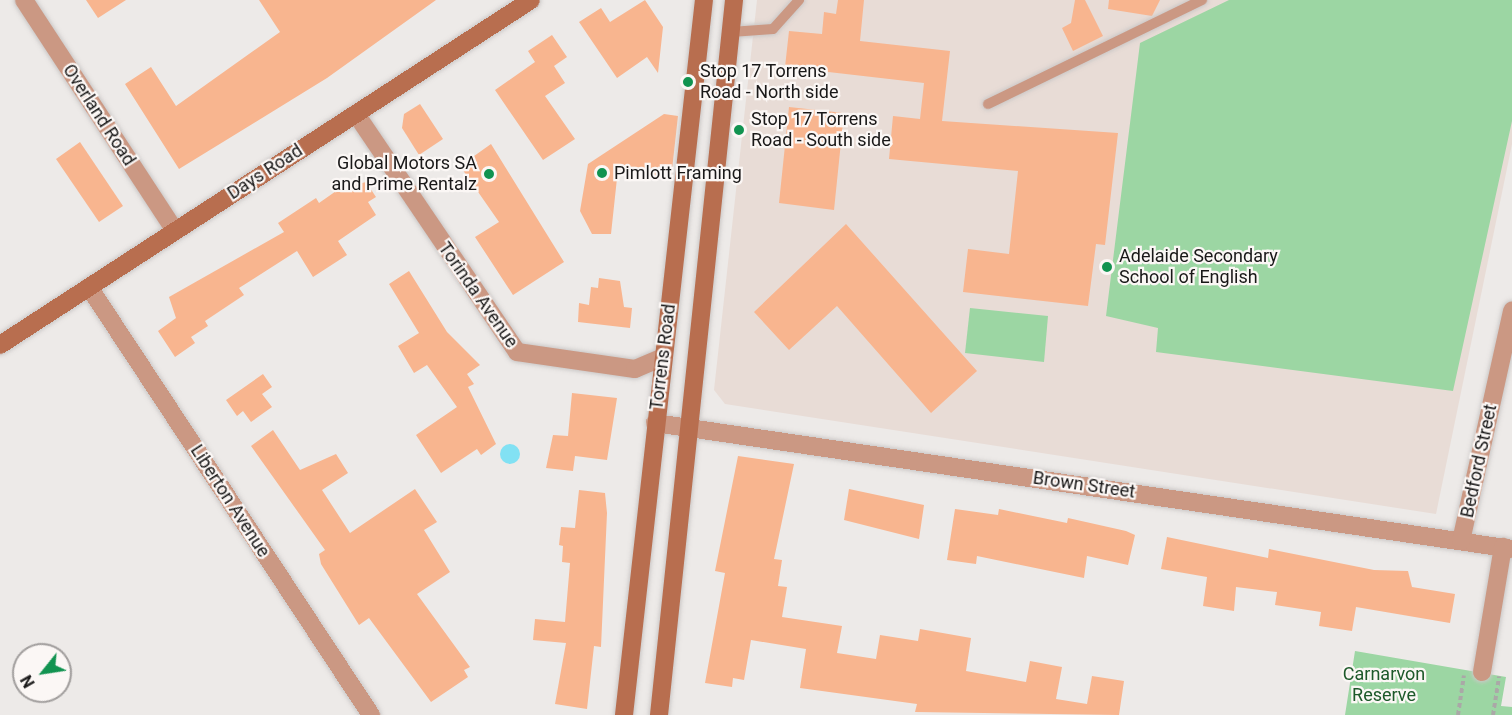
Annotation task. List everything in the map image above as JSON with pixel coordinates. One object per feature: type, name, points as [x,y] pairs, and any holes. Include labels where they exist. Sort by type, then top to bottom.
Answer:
[{"type":"main road","name":"Days Road","points":[[0,345],[531,0]]},
{"type":"main road","name":"Torrens Road","points":[[624,715],[704,0]]},
{"type":"main road","name":"Torrens Road","points":[[659,715],[691,428],[734,0]]},
{"type":"street","name":"Overland Road","points":[[24,0],[175,231]]},
{"type":"street","name":"Torinda Avenue","points":[[356,114],[517,352],[635,369],[663,357]]},
{"type":"street","name":"Liberton Avenue","points":[[88,287],[371,715]]},
{"type":"street","name":"Bedford Street","points":[[1461,541],[1512,311]]},
{"type":"street","name":"Brown Street","points":[[655,423],[1507,548]]},
{"type":"street","points":[[1473,671],[1507,548]]},
{"type":"lane","points":[[731,32],[773,30],[799,0]]},
{"type":"lane","points":[[988,104],[1202,0]]},
{"type":"path","points":[[1458,715],[1473,671]]},
{"type":"path","points":[[1493,715],[1503,676]]},
{"type":"shaded area","name":"Adelaide Secondary School of English","points":[[757,0],[1512,0],[1512,144],[1436,514],[725,404],[714,390]]},
{"type":"green space","points":[[1229,0],[1512,0],[1512,121],[1453,391],[1156,352],[1158,328],[1106,316],[1140,43]]},
{"type":"green space","points":[[970,308],[1048,316],[1044,362],[965,353]]},
{"type":"green space","name":"Carnarvon Reserve","points":[[1355,651],[1506,677],[1501,706],[1512,707],[1512,715],[1345,715]]},
{"type":"water","points":[[510,444],[517,447],[520,454],[517,461],[510,464],[503,461],[500,454],[503,447]]},
{"type":"building","points":[[86,0],[126,0],[98,18]]},
{"type":"building","points":[[259,0],[436,0],[327,78],[179,169],[125,84],[151,67],[176,106],[280,32]]},
{"type":"building","points":[[645,0],[663,27],[658,73],[647,57],[617,78],[579,22],[601,8],[610,22]]},
{"type":"building","points":[[838,0],[864,0],[860,41],[950,51],[942,121],[1118,133],[1105,245],[1096,244],[1088,306],[963,292],[968,249],[1009,254],[1018,171],[889,159],[893,116],[920,119],[924,83],[785,67],[789,31],[822,34],[824,12],[836,14]]},
{"type":"building","points":[[1075,0],[1085,0],[1103,36],[1073,51],[1062,28],[1071,23]]},
{"type":"building","points":[[1109,0],[1160,0],[1152,16],[1108,9]]},
{"type":"building","points":[[552,35],[567,57],[554,66],[565,83],[545,96],[575,139],[543,160],[495,90],[535,62],[528,51]]},
{"type":"building","points":[[420,104],[443,139],[419,155],[402,128],[404,114]]},
{"type":"building","points":[[789,107],[844,113],[834,210],[779,203]]},
{"type":"building","name":"Pimlott Framing","points":[[664,114],[678,116],[671,179],[618,169],[611,234],[592,234],[580,211],[588,164]]},
{"type":"building","points":[[80,142],[123,206],[99,222],[56,159]]},
{"type":"building","points":[[491,144],[564,262],[513,295],[475,237],[499,222],[460,166]]},
{"type":"building","points":[[366,182],[376,197],[368,202],[376,215],[338,241],[347,255],[313,277],[297,251],[239,288],[244,295],[205,321],[208,326],[191,337],[195,343],[175,357],[158,331],[176,318],[169,297],[284,232],[278,223],[316,198],[319,203],[339,189]]},
{"type":"building","points":[[846,224],[977,371],[931,413],[837,306],[789,350],[754,312]]},
{"type":"building","points":[[409,271],[447,332],[480,365],[467,374],[474,384],[468,387],[496,444],[481,455],[477,449],[441,473],[416,435],[457,407],[427,365],[414,373],[398,346],[419,333],[389,284]]},
{"type":"building","points":[[599,278],[620,281],[624,307],[632,308],[630,328],[578,322],[579,303],[589,305],[591,287],[598,288]]},
{"type":"building","points":[[263,374],[272,387],[262,394],[272,407],[251,422],[243,411],[237,416],[226,400]]},
{"type":"building","points":[[572,393],[617,398],[607,460],[575,456],[573,471],[546,468],[553,435],[568,436]]},
{"type":"building","points":[[273,430],[300,470],[336,454],[348,473],[322,490],[350,533],[415,489],[437,522],[424,530],[450,572],[417,594],[470,667],[464,670],[468,677],[431,702],[369,618],[359,625],[321,564],[319,554],[325,550],[251,446]]},
{"type":"building","points":[[738,456],[794,464],[774,559],[782,560],[778,586],[787,587],[782,617],[842,626],[837,653],[876,659],[880,635],[918,641],[920,629],[971,638],[966,671],[1026,682],[1030,661],[1062,667],[1056,699],[1087,704],[1092,676],[1124,681],[1119,715],[915,712],[917,704],[800,688],[806,649],[751,640],[744,680],[733,678],[732,687],[705,683],[725,573],[715,571]]},
{"type":"building","points":[[849,489],[924,505],[919,539],[844,520]]},
{"type":"building","points":[[579,490],[605,493],[607,513],[601,647],[594,646],[587,709],[555,704],[566,643],[533,640],[535,619],[565,622],[570,563],[562,562],[563,546],[559,545],[561,527],[575,528]]},
{"type":"building","points":[[955,509],[998,515],[999,509],[1067,523],[1068,518],[1135,535],[1128,565],[1087,556],[1084,578],[977,556],[976,564],[947,560]]},
{"type":"building","points":[[1167,537],[1268,558],[1269,549],[1374,570],[1408,571],[1412,587],[1455,594],[1450,623],[1356,607],[1352,631],[1319,626],[1321,612],[1275,605],[1277,592],[1236,587],[1234,611],[1203,606],[1207,577],[1161,569]]},
{"type":"place","name":"Stop 17 Torrens Road - North side","points":[[688,82]]},
{"type":"place","name":"Stop 17 Torrens Road - South side","points":[[739,130]]},
{"type":"place","name":"Pimlott Framing","points":[[602,173]]},
{"type":"place","name":"Global Motors SA and Prime Rentalz","points":[[489,174]]},
{"type":"place","name":"Adelaide Secondary School of English","points":[[1107,267]]}]
